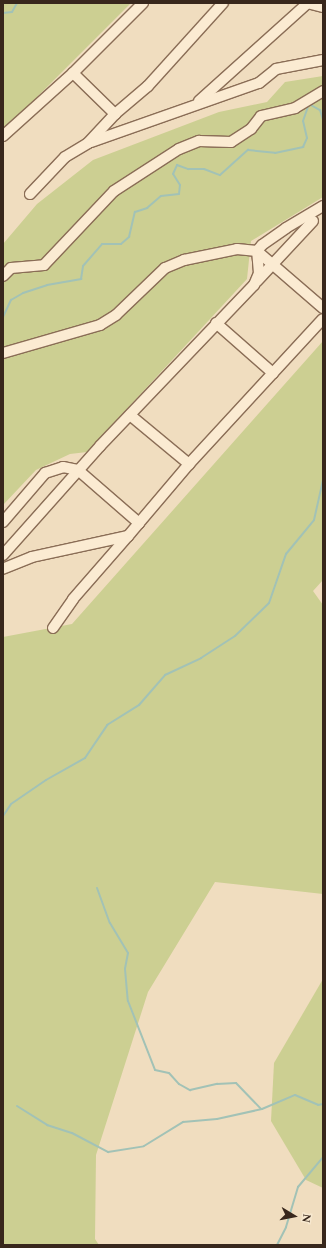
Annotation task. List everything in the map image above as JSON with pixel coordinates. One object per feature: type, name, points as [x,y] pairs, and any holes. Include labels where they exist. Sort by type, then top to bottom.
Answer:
[{"type":"street","points":[[3,136],[74,73],[144,3]]},
{"type":"street","points":[[88,143],[115,114],[148,86],[223,3]]},
{"type":"street","points":[[197,103],[307,3],[323,7]]},
{"type":"street","points":[[30,194],[65,157],[88,143],[197,103],[259,83],[276,69],[323,60]]},
{"type":"street","points":[[74,73],[115,114]]},
{"type":"street","points":[[3,276],[11,268],[44,265],[114,191],[179,149],[199,142],[231,142],[251,130],[261,116],[295,108],[323,91]]},
{"type":"street","points":[[257,251],[271,237],[323,206]]},
{"type":"street","points":[[3,555],[78,470],[313,221]]},
{"type":"street","points":[[3,353],[100,325],[116,315],[165,268],[184,260],[237,249],[257,251],[323,308]]},
{"type":"street","points":[[254,284],[259,273],[257,251]]},
{"type":"street","points":[[53,628],[73,599],[189,464],[323,319]]},
{"type":"street","points":[[216,323],[273,373]]},
{"type":"street","points":[[130,415],[189,464]]},
{"type":"street","points":[[3,522],[45,473],[63,467],[78,470],[139,524]]},
{"type":"street","points":[[3,570],[32,557],[128,536]]},
{"type":"green space","points":[[3,3],[131,3],[3,131]]},
{"type":"green space","points":[[323,76],[323,197],[251,241],[247,279],[87,452],[70,454],[36,470],[3,505],[3,244],[37,204],[93,160],[219,112],[267,102],[285,82]]},
{"type":"green space","points":[[323,341],[323,580],[313,591],[323,605],[323,894],[215,882],[148,992],[96,1155],[95,1239],[99,1245],[3,1245],[3,637],[72,624]]},
{"type":"green space","points":[[323,979],[323,1188],[306,1180],[271,1121],[274,1063]]},
{"type":"waterway","points":[[3,13],[12,12],[17,3]]},
{"type":"waterway","points":[[3,317],[11,300],[23,293],[47,285],[81,279],[83,266],[102,244],[121,244],[129,237],[135,212],[147,208],[161,196],[179,194],[180,185],[173,174],[177,165],[188,169],[204,169],[220,175],[248,150],[275,153],[303,147],[307,138],[303,121],[309,104],[320,110],[323,120]]},
{"type":"waterway","points":[[3,816],[11,804],[46,780],[85,758],[107,725],[139,705],[165,675],[201,658],[235,636],[269,603],[286,554],[314,520],[323,480]]},
{"type":"waterway","points":[[97,888],[110,923],[128,953],[125,969],[128,1001],[155,1070],[169,1073],[179,1084],[190,1090],[217,1084],[236,1083],[261,1109]]},
{"type":"waterway","points":[[17,1106],[47,1125],[72,1133],[108,1152],[144,1146],[183,1122],[217,1119],[262,1109],[295,1095],[318,1105],[323,1104]]},
{"type":"waterway","points":[[277,1245],[286,1227],[298,1187],[323,1157]]}]
